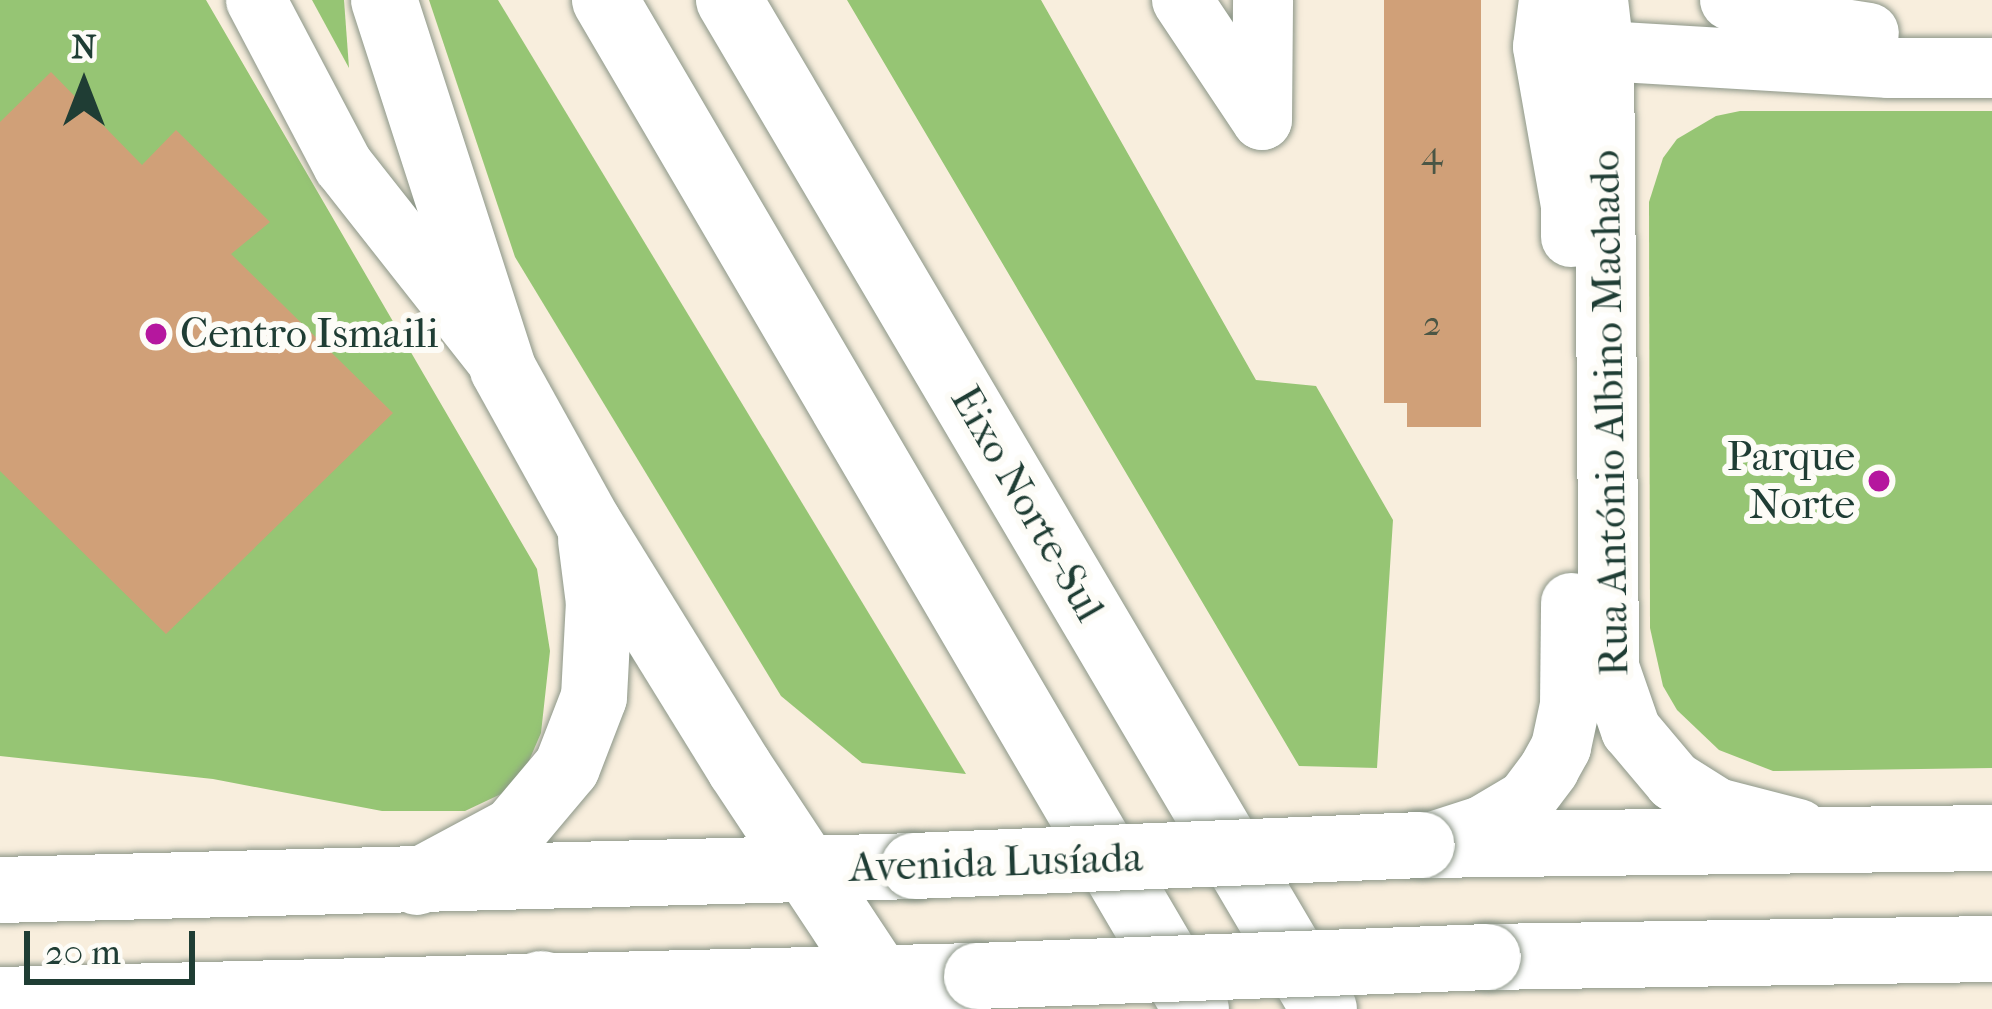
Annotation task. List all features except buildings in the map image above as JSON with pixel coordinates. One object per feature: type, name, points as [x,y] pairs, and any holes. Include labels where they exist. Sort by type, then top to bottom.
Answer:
[{"type":"main road","points":[[383,0],[503,369],[589,524],[887,994]]},
{"type":"main road","points":[[604,0],[1196,1009]]},
{"type":"main road","name":"Eixo Norte-Sul","points":[[729,0],[1324,1009]]},
{"type":"main road","points":[[417,882],[514,830],[567,766],[594,697],[599,603],[589,524]]},
{"type":"main road","name":"Avenida Lusíada","points":[[0,890],[417,882],[1422,845],[1992,838]]},
{"type":"main road","points":[[0,1000],[541,984],[887,994],[977,976],[1488,958],[1992,949]]},
{"type":"main road","points":[[541,984],[652,1009]]},
{"type":"street","points":[[256,0],[344,165],[503,369]]},
{"type":"street","points":[[1182,0],[1262,119],[1263,0]]},
{"type":"street","name":"Rua António Albino Machado","points":[[1422,845],[1483,826],[1526,800],[1562,747],[1570,705],[1571,205],[1544,47],[1549,0]]},
{"type":"street","points":[[1564,0],[1578,29],[1601,26],[1889,68],[1992,68]]},
{"type":"street","points":[[1730,0],[1765,17],[1905,39],[1992,38]]},
{"type":"street","name":"Rua António Albino Machado","points":[[1601,26],[1607,624],[1618,702],[1652,759],[1697,797],[1717,808],[1833,838]]},
{"type":"green space","points":[[0,0],[206,0],[537,569],[550,651],[541,733],[518,786],[465,811],[382,811],[213,779],[0,756]]},
{"type":"green space","points":[[312,0],[344,0],[349,68]]},
{"type":"green space","points":[[429,0],[498,0],[966,774],[862,763],[781,696],[515,257]]},
{"type":"green space","points":[[847,0],[1041,0],[1256,380],[1316,386],[1393,520],[1377,768],[1299,766]]},
{"type":"green space","points":[[1740,111],[1992,111],[1992,768],[1773,771],[1719,750],[1677,710],[1663,686],[1650,628],[1649,202],[1663,158],[1677,139],[1716,116]]},
{"type":"place","name":"Centro Ismaili","points":[[156,334]]},
{"type":"place","name":"Parque Norte","points":[[1879,481]]}]
